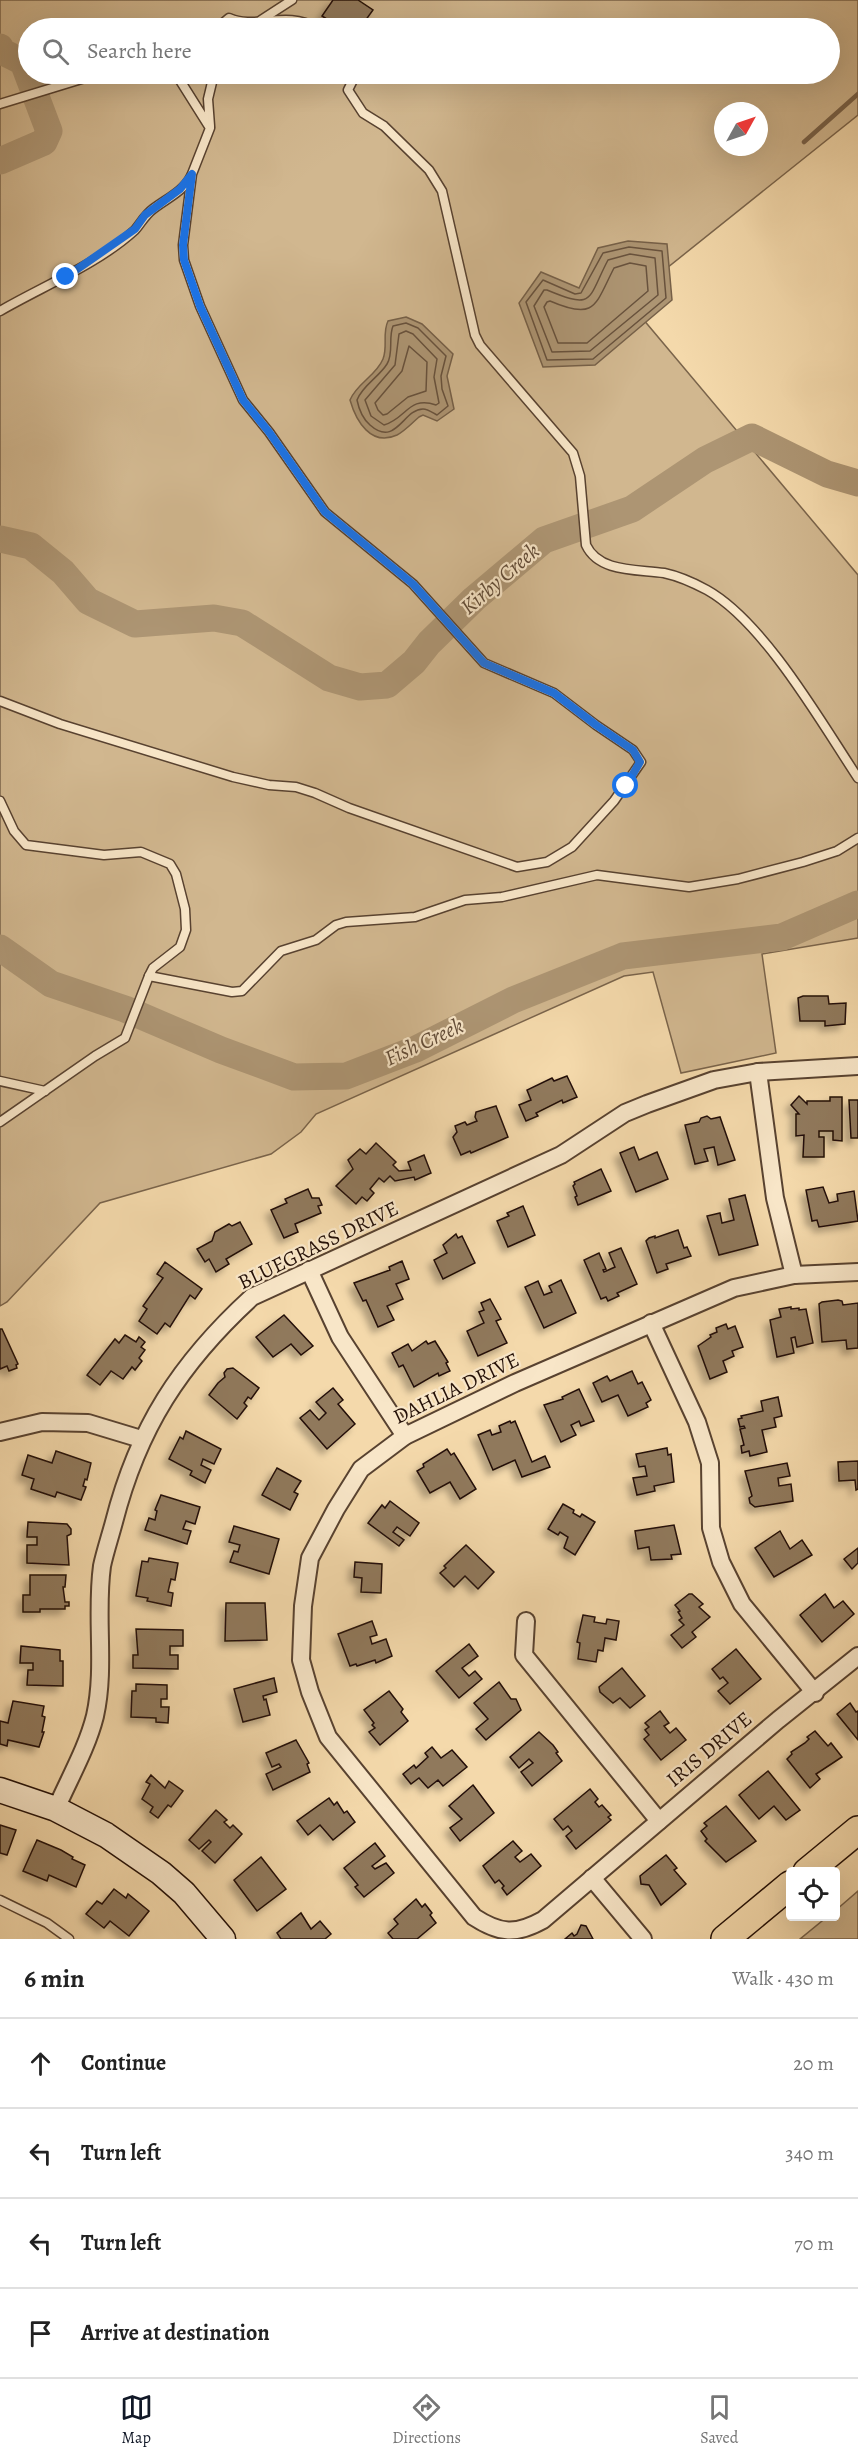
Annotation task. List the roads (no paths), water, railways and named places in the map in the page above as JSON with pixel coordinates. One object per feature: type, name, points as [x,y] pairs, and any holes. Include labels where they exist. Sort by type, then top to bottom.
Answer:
[{"type":"main road","points":[[813,1867],[858,1830]]},
{"type":"main road","points":[[725,1939],[786,1889]]},
{"type":"street","name":"BLUEGRASS DRIVE","points":[[56,1809],[94,1717],[99,1682],[99,1603],[103,1565],[120,1497],[141,1439],[168,1391],[224,1322],[252,1297],[561,1155],[625,1113],[714,1080],[758,1072],[858,1066]]},
{"type":"street","points":[[758,1072],[776,1198],[794,1275]]},
{"type":"street","points":[[309,1270],[340,1337],[405,1436]]},
{"type":"street","name":"DAHLIA DRIVE","points":[[592,1878],[543,1920],[523,1931],[491,1928],[474,1917],[328,1737],[310,1692],[301,1660],[303,1606],[310,1558],[361,1469],[405,1436],[515,1383],[734,1288],[794,1275],[858,1272]]},
{"type":"street","points":[[651,1323],[697,1422],[710,1463],[711,1528],[721,1562],[742,1604],[814,1692]]},
{"type":"street","points":[[0,1432],[42,1422],[88,1423],[141,1439]]},
{"type":"street","points":[[526,1622],[524,1655],[659,1821]]},
{"type":"street","name":"IRIS DRIVE","points":[[592,1878],[778,1720],[858,1656]]},
{"type":"street","points":[[0,1790],[56,1809],[106,1835],[161,1873],[184,1893],[223,1939]]},
{"type":"street","points":[[592,1878],[643,1939]]},
{"type":"lane","points":[[264,18],[292,0]]},
{"type":"lane","points":[[0,104],[69,84]]},
{"type":"lane","points":[[182,84],[210,128]]},
{"type":"lane","points":[[0,701],[60,724],[232,777],[305,790],[349,808],[517,867],[548,861],[572,848],[626,786],[639,767],[640,758],[633,750],[554,693],[484,663],[434,607],[392,565],[325,512],[237,389],[200,306],[184,260],[183,245],[192,174],[210,128],[208,99],[212,84]]},
{"type":"lane","points":[[351,84],[348,90],[351,98],[363,113],[384,126],[429,170],[442,191],[475,335],[480,345],[573,453],[580,476],[586,545],[590,554],[603,563],[633,571],[665,573],[685,579],[726,601],[781,664],[858,778]]},
{"type":"lane","points":[[0,311],[66,277],[107,249],[135,229],[145,215],[180,189],[192,174]]},
{"type":"lane","points":[[0,801],[14,831],[26,845],[104,855],[141,852],[170,864],[176,874],[185,909],[186,930],[180,947],[153,968],[125,1038],[0,1122]]},
{"type":"lane","points":[[147,979],[232,992],[242,991],[281,951],[316,940],[336,925],[346,922],[415,916],[465,900],[502,897],[597,875],[689,887],[738,879],[837,851],[858,838]]},
{"type":"lane","points":[[0,1081],[45,1091]]},
{"type":"lane","points":[[0,1900],[47,1923],[69,1939]]},
{"type":"water","points":[[628,241],[667,244],[672,300],[595,365],[543,367],[519,303],[541,272],[579,288],[598,248]]},
{"type":"water","points":[[406,317],[422,324],[453,354],[447,376],[454,409],[437,421],[423,415],[397,435],[380,438],[366,430],[356,416],[350,400],[383,359],[385,330],[388,321]]},
{"type":"waterway","name":"Kirby Creek","points":[[0,47],[1,51],[18,60]]},
{"type":"waterway","name":"Kirby Creek","points":[[0,161],[44,142],[49,131],[31,84]]},
{"type":"waterway","points":[[804,142],[858,94]]},
{"type":"waterway","name":"Kirby Creek","points":[[0,539],[31,546],[63,572],[88,601],[135,624],[214,618],[242,623],[329,678],[360,687],[387,685],[414,662],[429,643],[474,599],[544,540],[632,509],[705,460],[752,437],[827,474],[858,483]]},
{"type":"waterway","name":"Fish Creek","points":[[0,948],[51,984],[125,1009],[221,1050],[294,1077],[346,1076],[416,1049],[513,1000],[623,956],[782,937],[858,904]]}]
